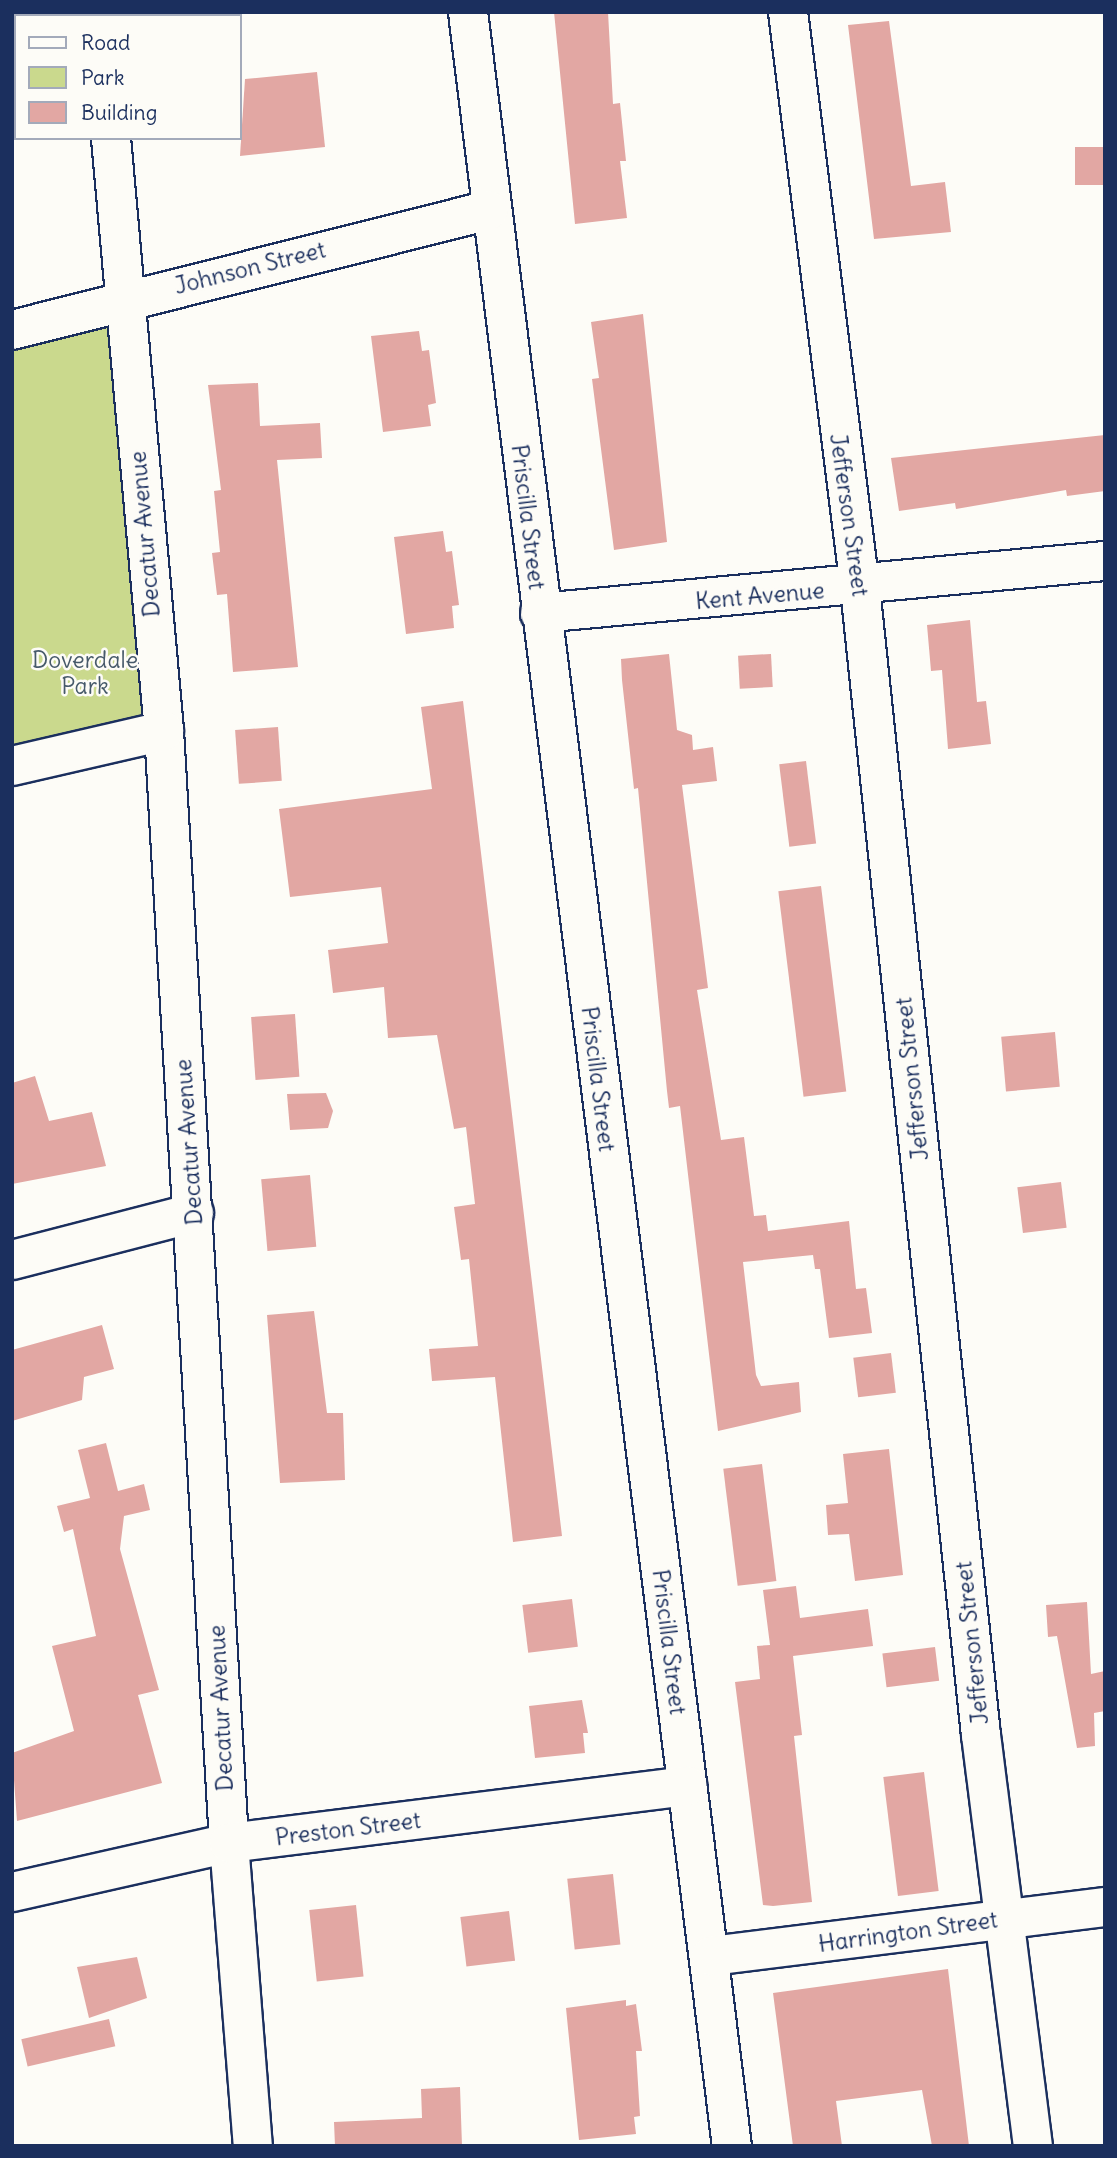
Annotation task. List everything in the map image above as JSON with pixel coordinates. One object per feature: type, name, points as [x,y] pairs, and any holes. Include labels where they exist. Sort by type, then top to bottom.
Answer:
[{"type":"street","name":"Priscilla Street","points":[[468,12],[488,210],[687,1786],[711,1956],[732,2146]]},
{"type":"street","name":"Jefferson Street","points":[[788,12],[860,588],[980,1721],[1007,1919],[1033,2146]]},
{"type":"street","name":"Decatur Avenue","points":[[111,140],[163,731],[194,1213],[229,1843],[253,2146]]},
{"type":"street","name":"Johnson Street","points":[[12,330],[123,299],[488,210]]},
{"type":"street","name":"Kent Avenue","points":[[540,613],[860,588],[1105,561]]},
{"type":"street","points":[[12,766],[163,731]]},
{"type":"street","points":[[12,1260],[194,1213]]},
{"type":"street","name":"Preston Street","points":[[12,1892],[229,1843],[687,1786]]},
{"type":"street","name":"Harrington Street","points":[[711,1956],[1105,1907]]},
{"type":"green space","name":"Doverdale Park","points":[[123,299],[164,731],[12,766],[12,329]]},
{"type":"building","points":[[554,12],[608,12],[613,104],[620,103],[626,161],[620,161],[627,218],[575,224]]},
{"type":"building","points":[[889,21],[911,186],[945,182],[951,232],[874,239],[848,25]]},
{"type":"building","points":[[317,72],[325,147],[240,156],[245,79]]},
{"type":"building","points":[[1075,147],[1105,147],[1105,185],[1075,185]]},
{"type":"building","points":[[643,314],[667,542],[614,550],[592,379],[599,378],[591,322]]},
{"type":"building","points":[[419,331],[422,351],[429,350],[436,403],[428,405],[431,426],[383,432],[371,336]]},
{"type":"building","points":[[258,383],[260,426],[320,423],[322,458],[277,460],[298,667],[233,672],[227,594],[217,595],[212,553],[220,552],[214,491],[221,490],[208,385]]},
{"type":"building","points":[[1105,435],[1105,491],[1067,496],[1066,490],[956,509],[955,503],[899,511],[891,458]]},
{"type":"building","points":[[443,531],[446,552],[452,551],[459,605],[452,606],[454,628],[406,634],[394,537]]},
{"type":"building","points":[[970,620],[977,702],[986,701],[991,744],[948,749],[942,670],[931,671],[927,625]]},
{"type":"building","points":[[669,654],[677,730],[692,735],[693,750],[713,747],[717,781],[682,785],[708,988],[697,990],[721,1140],[744,1137],[754,1216],[766,1215],[768,1231],[849,1221],[856,1289],[866,1288],[872,1333],[829,1338],[820,1269],[815,1269],[813,1255],[743,1262],[756,1375],[761,1386],[799,1382],[801,1412],[718,1431],[680,1106],[669,1108],[638,788],[634,789],[622,680],[621,659]]},
{"type":"building","points":[[771,654],[773,687],[740,689],[738,656]]},
{"type":"building","points":[[463,701],[562,1536],[513,1542],[495,1377],[432,1381],[429,1349],[478,1346],[469,1259],[461,1260],[454,1207],[475,1204],[466,1127],[454,1129],[437,1035],[388,1038],[384,987],[333,993],[328,950],[388,943],[381,887],[290,897],[279,809],[432,789],[421,707]]},
{"type":"building","points":[[278,727],[282,781],[239,784],[235,730]]},
{"type":"building","points":[[806,761],[816,843],[789,847],[779,764]]},
{"type":"building","points":[[821,886],[846,1091],[804,1097],[778,891]]},
{"type":"building","points":[[295,1014],[299,1077],[256,1080],[251,1017]]},
{"type":"building","points":[[1055,1032],[1060,1087],[1006,1091],[1001,1037]]},
{"type":"building","points":[[35,1076],[49,1121],[92,1112],[106,1166],[12,1184],[12,1083]]},
{"type":"building","points":[[326,1093],[333,1111],[328,1128],[290,1130],[287,1094]]},
{"type":"building","points":[[310,1175],[316,1247],[267,1251],[261,1179]]},
{"type":"building","points":[[1061,1182],[1067,1228],[1023,1233],[1017,1187]]},
{"type":"building","points":[[314,1311],[327,1413],[343,1413],[345,1480],[280,1483],[267,1315]]},
{"type":"building","points":[[102,1325],[114,1369],[84,1377],[82,1400],[12,1421],[12,1350]]},
{"type":"building","points":[[891,1353],[896,1393],[858,1397],[853,1358]]},
{"type":"building","points":[[106,1443],[118,1491],[144,1484],[150,1510],[124,1516],[120,1549],[159,1690],[138,1695],[162,1783],[17,1821],[12,1753],[74,1731],[52,1646],[96,1636],[73,1529],[64,1532],[57,1506],[90,1498],[78,1450]]},
{"type":"building","points":[[889,1449],[903,1575],[855,1581],[849,1534],[828,1535],[826,1505],[848,1503],[843,1454]]},
{"type":"building","points":[[762,1464],[776,1581],[738,1586],[723,1469]]},
{"type":"building","points":[[796,1586],[800,1618],[868,1609],[873,1646],[793,1656],[802,1735],[794,1736],[812,1902],[773,1906],[763,1905],[735,1682],[760,1679],[757,1646],[770,1645],[763,1590]]},
{"type":"building","points":[[572,1599],[578,1647],[528,1653],[522,1605]]},
{"type":"building","points":[[1087,1602],[1091,1674],[1105,1671],[1105,1711],[1094,1713],[1095,1746],[1077,1748],[1057,1636],[1048,1637],[1046,1605]]},
{"type":"building","points":[[935,1647],[939,1681],[887,1687],[882,1653]]},
{"type":"building","points":[[582,1700],[588,1733],[583,1733],[585,1753],[535,1758],[529,1706]]},
{"type":"building","points":[[924,1772],[939,1891],[898,1896],[883,1777]]},
{"type":"building","points":[[613,1874],[620,1945],[575,1949],[567,1879]]},
{"type":"building","points":[[356,1905],[364,1977],[317,1982],[309,1910]]},
{"type":"building","points":[[509,1911],[515,1961],[466,1967],[460,1917]]},
{"type":"building","points":[[137,1957],[147,1998],[89,2018],[77,1967]]},
{"type":"building","points":[[948,1969],[969,2146],[932,2146],[922,2090],[836,2101],[842,2146],[793,2146],[773,1993]]},
{"type":"building","points":[[626,2000],[626,2006],[636,2004],[642,2051],[636,2051],[640,2116],[634,2117],[636,2134],[579,2140],[566,2008]]},
{"type":"building","points":[[109,2019],[115,2046],[28,2067],[21,2039]]},
{"type":"building","points":[[460,2087],[462,2146],[335,2146],[334,2122],[422,2118],[421,2089]]}]
